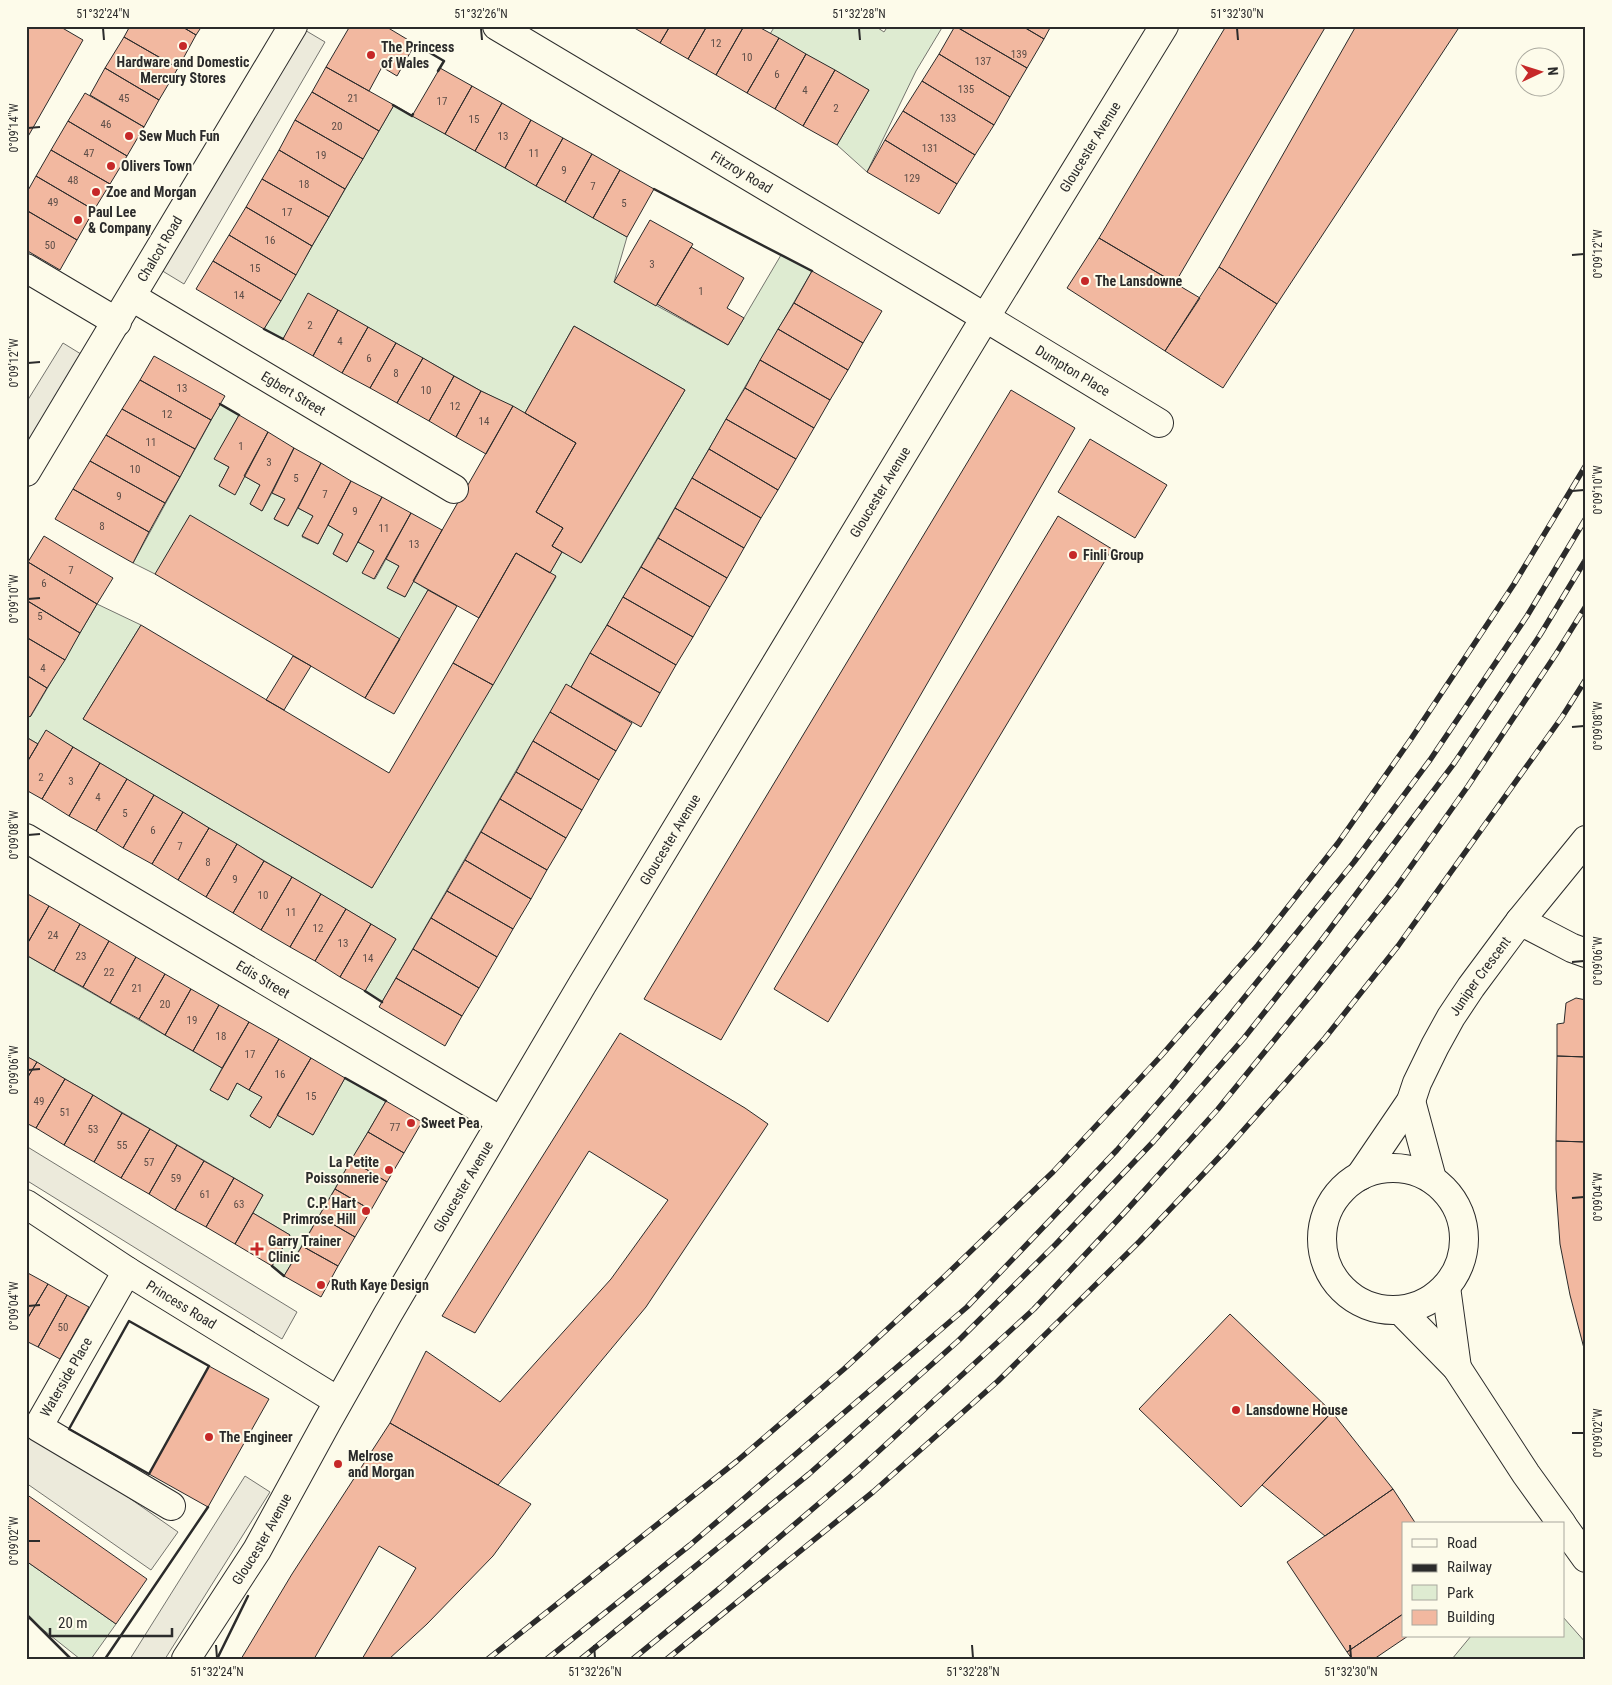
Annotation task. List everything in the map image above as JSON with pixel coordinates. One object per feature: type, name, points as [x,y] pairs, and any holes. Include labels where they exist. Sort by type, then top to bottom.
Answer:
[{"type":"street","name":"Chalcot Road","points":[[26,472],[293,26]]},
{"type":"street","name":"Fitzroy Road","points":[[497,26],[985,318]]},
{"type":"street","name":"Gloucester Avenue","points":[[186,1659],[257,1550],[338,1401],[501,1121],[985,318],[1164,26]]},
{"type":"street","points":[[26,268],[117,322]]},
{"type":"street","name":"Egbert Street","points":[[132,297],[454,489]]},
{"type":"street","name":"Dumpton Place","points":[[985,318],[1159,424]]},
{"type":"street","name":"Edis Street","points":[[26,838],[501,1121]]},
{"type":"street","name":"Juniper Crescent","points":[[1360,1176],[1412,1101],[1417,1083],[1451,1017],[1471,987],[1520,921],[1586,840]]},
{"type":"street","points":[[1520,921],[1572,948],[1586,953]]},
{"type":"street","points":[[1412,1101],[1432,1179]]},
{"type":"street","points":[[1380,1169],[1418,1171],[1432,1179],[1446,1191],[1459,1211],[1464,1235],[1461,1259],[1446,1287],[1433,1298],[1414,1307],[1400,1310],[1379,1310],[1363,1304],[1343,1290],[1329,1270],[1322,1246],[1323,1225],[1330,1205],[1343,1188],[1360,1176],[1380,1169]]},
{"type":"street","name":"Princess Road","points":[[26,1204],[127,1271],[338,1401]]},
{"type":"street","name":"Waterside Place","points":[[127,1271],[38,1427],[171,1506]]},
{"type":"street","points":[[1446,1287],[1457,1368]]},
{"type":"street","points":[[1400,1310],[1457,1368],[1526,1474],[1560,1522]]},
{"type":"street","points":[[1564,1528],[1586,1558]]},
{"type":"green space","points":[[775,26],[875,26],[884,32],[888,26],[943,26],[916,71],[867,172],[837,145],[869,90],[770,34]]},
{"type":"green space","points":[[394,105],[627,237],[614,282],[728,345],[781,255],[812,271],[571,687],[533,741],[382,1002],[365,991],[396,939],[46,731],[38,744],[26,737],[26,714],[31,716],[97,604],[141,625],[83,719],[372,888],[556,577],[550,573],[562,552],[582,562],[685,390],[574,326],[525,413],[481,391],[309,294],[283,339],[264,329]]},
{"type":"green space","points":[[220,404],[239,415],[215,459],[229,467],[219,486],[244,476],[260,485],[250,504],[262,511],[272,493],[285,499],[274,519],[288,526],[298,508],[313,516],[302,537],[318,544],[328,525],[343,534],[333,554],[347,562],[358,542],[374,551],[363,573],[375,579],[386,559],[399,566],[388,588],[405,597],[413,581],[428,590],[400,639],[155,574],[133,563]]},
{"type":"green space","points":[[26,955],[222,1068],[210,1090],[228,1100],[237,1083],[262,1097],[250,1116],[270,1128],[277,1115],[313,1135],[345,1078],[386,1101],[284,1276],[272,1266],[290,1235],[253,1213],[263,1195],[26,1056]]},
{"type":"green space","points":[[26,1561],[116,1624],[91,1659],[80,1659],[26,1616]]},
{"type":"green space","points":[[1564,1618],[1586,1643],[1586,1659],[1452,1659],[1469,1638],[1564,1638]]},
{"type":"shaded area","points":[[298,26],[325,42],[184,284],[151,264]]},
{"type":"shaded area","points":[[63,343],[89,359],[26,462],[26,403]]},
{"type":"shaded area","points":[[26,1146],[297,1312],[282,1339],[26,1180]]},
{"type":"shaded area","points":[[26,1426],[178,1532],[151,1570],[26,1483]]},
{"type":"shaded area","points":[[245,1476],[270,1492],[165,1659],[130,1659]]},
{"type":"building","points":[[26,26],[59,26],[83,40],[26,140]]},
{"type":"building","points":[[130,26],[181,26],[196,35],[178,68],[124,37]]},
{"type":"building","points":[[181,26],[202,26],[196,35]]},
{"type":"building","name":"The Princess of Wales","points":[[350,26],[385,26],[415,44],[397,76],[382,67],[369,91],[326,67]]},
{"type":"building","points":[[631,26],[670,26],[660,43]]},
{"type":"building","points":[[670,26],[707,26],[688,59],[660,43]]},
{"type":"building","points":[[707,26],[744,26],[716,75],[688,59]]},
{"type":"building","points":[[744,26],[757,26],[779,38],[747,93],[716,75]]},
{"type":"building","points":[[955,26],[1022,26],[1044,39],[1027,68]]},
{"type":"building","points":[[955,26],[1027,68],[1010,97],[939,54]]},
{"type":"building","points":[[1022,26],[1051,26],[1044,39]]},
{"type":"building","points":[[1226,26],[1326,26],[1175,283],[1099,238]]},
{"type":"building","points":[[1356,26],[1460,26],[1277,304],[1219,267]]},
{"type":"building","points":[[124,37],[178,68],[159,100],[105,68]]},
{"type":"building","points":[[779,38],[806,54],[775,109],[747,93]]},
{"type":"building","points":[[806,54],[835,70],[803,126],[775,109]]},
{"type":"building","points":[[939,54],[1010,97],[994,125],[922,81]]},
{"type":"building","points":[[326,67],[394,105],[379,131],[312,92]]},
{"type":"building","points":[[105,68],[159,100],[144,127],[90,95]]},
{"type":"building","points":[[440,68],[472,86],[445,134],[412,116]]},
{"type":"building","points":[[835,70],[869,90],[837,145],[803,126]]},
{"type":"building","points":[[922,81],[994,125],[975,155],[903,111]]},
{"type":"building","points":[[472,86],[502,103],[475,151],[445,134]]},
{"type":"building","points":[[312,92],[379,131],[363,159],[295,120]]},
{"type":"building","points":[[85,93],[144,127],[127,156],[68,121]]},
{"type":"building","points":[[502,103],[531,120],[505,168],[475,151]]},
{"type":"building","points":[[903,111],[975,155],[957,184],[885,140]]},
{"type":"building","points":[[295,120],[363,159],[345,189],[279,150]]},
{"type":"building","points":[[531,120],[563,138],[536,186],[505,168]]},
{"type":"building","points":[[68,121],[127,156],[110,184],[51,150]]},
{"type":"building","points":[[563,138],[592,154],[565,202],[536,186]]},
{"type":"building","points":[[885,140],[957,184],[939,214],[867,172]]},
{"type":"building","points":[[51,150],[110,184],[94,210],[36,176]]},
{"type":"building","points":[[279,150],[345,189],[329,217],[262,179]]},
{"type":"building","points":[[592,154],[620,170],[593,218],[565,202]]},
{"type":"building","points":[[620,170],[654,189],[627,237],[593,218]]},
{"type":"building","points":[[36,176],[94,210],[77,240],[26,210],[26,194]]},
{"type":"building","points":[[262,179],[329,217],[312,246],[246,207]]},
{"type":"building","points":[[246,207],[312,246],[296,275],[229,235]]},
{"type":"building","points":[[26,210],[77,240],[60,270],[26,250]]},
{"type":"building","points":[[650,220],[693,244],[656,306],[614,282]]},
{"type":"building","points":[[229,235],[296,275],[281,301],[213,261]]},
{"type":"building","points":[[1099,238],[1200,298],[1165,351],[1067,288]]},
{"type":"building","points":[[691,247],[744,278],[727,308],[744,318],[728,345],[657,304]]},
{"type":"building","points":[[213,261],[281,301],[264,329],[196,289]]},
{"type":"building","points":[[1219,267],[1277,304],[1223,388],[1165,351]]},
{"type":"building","points":[[812,271],[882,311],[863,343],[794,303]]},
{"type":"building","points":[[308,293],[338,310],[313,356],[283,339]]},
{"type":"building","points":[[794,303],[863,343],[848,370],[778,329]]},
{"type":"building","points":[[338,310],[368,327],[342,373],[313,356]]},
{"type":"building","points":[[574,326],[685,390],[581,563],[552,546],[563,528],[536,512],[576,443],[525,413]]},
{"type":"building","points":[[368,327],[396,343],[370,388],[342,373]]},
{"type":"building","points":[[778,329],[848,370],[830,400],[760,360]]},
{"type":"building","points":[[396,343],[423,358],[397,403],[370,388]]},
{"type":"building","points":[[154,356],[225,396],[211,420],[140,380]]},
{"type":"building","points":[[423,358],[454,376],[429,421],[397,403]]},
{"type":"building","points":[[760,360],[830,400],[814,428],[745,388]]},
{"type":"building","points":[[454,376],[481,391],[456,437],[429,421]]},
{"type":"building","points":[[140,380],[211,420],[195,449],[122,409]]},
{"type":"building","points":[[745,388],[814,428],[796,459],[726,419]]},
{"type":"building","points":[[1011,390],[1075,428],[721,1040],[644,999]]},
{"type":"building","points":[[481,391],[513,406],[486,454],[456,437]]},
{"type":"building","points":[[513,406],[576,443],[536,512],[563,528],[552,546],[562,552],[550,573],[516,553],[479,618],[413,581]]},
{"type":"building","points":[[122,409],[195,449],[180,477],[106,435]]},
{"type":"building","points":[[239,415],[268,432],[235,495],[219,486],[229,467],[214,459]]},
{"type":"building","points":[[726,419],[796,459],[778,490],[709,449]]},
{"type":"building","points":[[268,432],[294,448],[262,511],[250,504],[260,485],[244,476]]},
{"type":"building","points":[[106,435],[180,477],[165,503],[90,461]]},
{"type":"building","points":[[1090,439],[1167,485],[1135,538],[1058,492]]},
{"type":"building","points":[[294,448],[321,463],[288,526],[274,519],[285,499],[272,493]]},
{"type":"building","points":[[709,449],[778,490],[761,518],[692,478]]},
{"type":"building","points":[[90,461],[165,503],[149,532],[73,489]]},
{"type":"building","points":[[321,463],[351,481],[318,544],[302,536],[313,516],[298,508]]},
{"type":"building","points":[[692,478],[761,518],[744,548],[675,508]]},
{"type":"building","points":[[351,481],[382,497],[347,562],[333,554],[343,534],[328,525]]},
{"type":"building","points":[[73,489],[149,532],[133,563],[55,519]]},
{"type":"building","points":[[382,497],[411,513],[374,579],[362,573],[374,551],[358,542]]},
{"type":"building","points":[[675,508],[744,548],[727,578],[658,538]]},
{"type":"building","points":[[411,513],[442,530],[405,597],[387,588],[399,566],[386,559]]},
{"type":"building","points":[[190,515],[400,639],[365,698],[155,574]]},
{"type":"building","points":[[1058,516],[1112,549],[828,1022],[774,989]]},
{"type":"building","points":[[44,536],[113,578],[97,604],[28,562]]},
{"type":"building","points":[[658,538],[727,578],[710,607],[641,567]]},
{"type":"building","points":[[516,553],[556,576],[493,685],[453,663]]},
{"type":"building","points":[[28,562],[97,604],[80,633],[26,600],[26,565]]},
{"type":"building","points":[[641,567],[710,607],[693,637],[623,597]]},
{"type":"building","points":[[428,590],[457,606],[394,714],[365,698]]},
{"type":"building","points":[[623,597],[693,637],[676,665],[607,625]]},
{"type":"building","points":[[26,600],[80,633],[65,660],[26,637]]},
{"type":"building","points":[[141,625],[389,773],[453,663],[493,685],[372,888],[83,719]]},
{"type":"building","points":[[607,625],[676,665],[660,693],[590,653]]},
{"type":"building","points":[[26,637],[65,660],[47,688],[26,675]]},
{"type":"building","points":[[590,653],[660,693],[641,727],[571,687]]},
{"type":"building","points":[[293,656],[311,666],[284,710],[266,700]]},
{"type":"building","points":[[26,675],[47,688],[30,717],[26,714]]},
{"type":"building","points":[[566,684],[632,723],[616,751],[550,712]]},
{"type":"building","points":[[550,712],[616,751],[599,780],[533,741]]},
{"type":"building","points":[[46,730],[73,747],[42,799],[26,790],[26,764]]},
{"type":"building","points":[[26,737],[38,744],[26,764]]},
{"type":"building","points":[[533,741],[599,780],[582,810],[516,772]]},
{"type":"building","points":[[73,747],[100,763],[69,816],[42,799]]},
{"type":"building","points":[[100,763],[127,779],[96,831],[69,816]]},
{"type":"building","points":[[516,772],[582,810],[566,838],[500,799]]},
{"type":"building","points":[[127,779],[154,795],[123,848],[96,831]]},
{"type":"building","points":[[154,795],[183,812],[152,864],[123,848]]},
{"type":"building","points":[[500,799],[566,838],[547,870],[481,832]]},
{"type":"building","points":[[183,812],[209,828],[178,880],[152,864]]},
{"type":"building","points":[[209,828],[237,844],[206,897],[178,880]]},
{"type":"building","points":[[481,832],[547,870],[531,899],[465,860]]},
{"type":"building","points":[[237,844],[264,861],[233,913],[206,897]]},
{"type":"building","points":[[465,860],[531,899],[513,929],[447,891]]},
{"type":"building","points":[[264,861],[292,877],[261,930],[233,913]]},
{"type":"building","points":[[292,877],[321,894],[290,947],[261,930]]},
{"type":"building","points":[[447,891],[513,929],[497,957],[431,918]]},
{"type":"building","points":[[26,893],[49,906],[26,946]]},
{"type":"building","points":[[321,894],[346,909],[315,961],[290,947]]},
{"type":"building","points":[[49,906],[80,924],[54,971],[26,955],[26,946]]},
{"type":"building","points":[[346,909],[371,924],[340,977],[315,961]]},
{"type":"building","points":[[431,918],[497,957],[479,988],[413,949]]},
{"type":"building","points":[[80,924],[109,941],[83,987],[54,971]]},
{"type":"building","points":[[371,924],[396,939],[365,991],[340,977]]},
{"type":"building","points":[[109,941],[136,957],[110,1003],[83,987]]},
{"type":"building","points":[[413,949],[479,988],[462,1016],[396,978]]},
{"type":"building","points":[[136,957],[165,974],[139,1019],[110,1003]]},
{"type":"building","points":[[165,974],[191,989],[165,1035],[139,1019]]},
{"type":"building","points":[[396,978],[462,1016],[445,1046],[379,1007]]},
{"type":"building","points":[[191,989],[219,1005],[193,1051],[165,1035]]},
{"type":"building","points":[[1576,998],[1586,1000],[1586,1057],[1557,1056],[1557,1024],[1564,1023],[1566,1003]]},
{"type":"building","points":[[219,1005],[249,1022],[222,1068],[193,1051]]},
{"type":"building","points":[[249,1022],[279,1039],[249,1090],[237,1083],[228,1100],[210,1090]]},
{"type":"building","points":[[620,1033],[745,1108],[768,1124],[646,1307],[498,1485],[390,1423],[426,1351],[500,1402],[611,1279],[668,1200],[589,1151],[475,1333],[442,1316]]},
{"type":"building","points":[[279,1039],[311,1058],[270,1128],[250,1116],[262,1097],[249,1090]]},
{"type":"building","points":[[26,1056],[37,1062],[26,1080]]},
{"type":"building","points":[[1557,1056],[1586,1057],[1586,1142],[1556,1141]]},
{"type":"building","points":[[311,1058],[345,1078],[313,1135],[277,1115]]},
{"type":"building","points":[[37,1062],[65,1079],[36,1128],[26,1123],[26,1080]]},
{"type":"building","points":[[65,1079],[93,1095],[64,1145],[36,1128]]},
{"type":"building","points":[[93,1095],[122,1113],[94,1162],[64,1145]]},
{"type":"building","points":[[386,1101],[422,1122],[404,1153],[368,1132]]},
{"type":"building","points":[[122,1113],[150,1129],[121,1178],[94,1162]]},
{"type":"building","points":[[150,1129],[177,1145],[149,1194],[121,1178]]},
{"type":"building","points":[[368,1132],[404,1153],[387,1182],[351,1160]]},
{"type":"building","points":[[1556,1141],[1586,1142],[1586,1356],[1570,1295],[1560,1244],[1556,1189]]},
{"type":"building","points":[[177,1145],[204,1161],[175,1210],[149,1194]]},
{"type":"building","points":[[351,1160],[387,1182],[371,1210],[335,1189]]},
{"type":"building","points":[[204,1161],[234,1178],[206,1227],[175,1210]]},
{"type":"building","points":[[234,1178],[263,1195],[235,1244],[206,1227]]},
{"type":"building","points":[[335,1189],[371,1210],[355,1237],[319,1216]]},
{"type":"building","points":[[253,1213],[290,1235],[272,1266],[235,1244]]},
{"type":"building","points":[[319,1216],[355,1237],[338,1266],[302,1246]]},
{"type":"building","points":[[302,1246],[338,1266],[321,1297],[284,1276]]},
{"type":"building","points":[[26,1272],[48,1284],[26,1321]]},
{"type":"building","points":[[48,1284],[67,1295],[38,1347],[26,1341],[26,1321]]},
{"type":"building","points":[[67,1295],[89,1307],[60,1359],[38,1347]]},
{"type":"building","name":"Lansdowne House","points":[[1230,1314],[1332,1412],[1241,1507],[1139,1409]]},
{"type":"building","name":"The Engineer","points":[[209,1366],[269,1399],[208,1507],[149,1474]]},
{"type":"building","points":[[1332,1412],[1393,1489],[1325,1536],[1262,1485]]},
{"type":"building","points":[[390,1423],[531,1504],[493,1556],[427,1624],[389,1659],[362,1659],[416,1568],[379,1546],[314,1659],[241,1659],[292,1574]]},
{"type":"building","points":[[1393,1489],[1415,1522],[1402,1522],[1402,1615],[1347,1652],[1287,1562]]},
{"type":"building","points":[[26,1494],[147,1579],[116,1624],[26,1561]]},
{"type":"building","points":[[1402,1615],[1402,1638],[1405,1638],[1374,1659],[1352,1659],[1347,1652]]},
{"type":"railway","points":[[488,1659],[737,1461],[844,1369],[944,1277],[1053,1172],[1161,1056],[1258,945],[1338,843],[1411,739],[1514,584],[1586,465]]},
{"type":"railway","points":[[547,1659],[690,1545],[967,1307],[1117,1150],[1171,1088],[1354,862],[1430,760],[1527,616],[1586,518]]},
{"type":"railway","points":[[581,1659],[809,1474],[958,1341],[1056,1244],[1154,1141],[1244,1038],[1321,941],[1455,762],[1540,635],[1586,559]]},
{"type":"railway","points":[[633,1659],[720,1588],[857,1471],[1034,1309],[1125,1212],[1218,1109],[1395,889],[1468,786],[1586,606]]},
{"type":"railway","points":[[667,1659],[873,1492],[998,1381],[1140,1241],[1225,1151],[1325,1038],[1398,946],[1562,717],[1586,679]]},
{"type":"wall","points":[[415,44],[444,61],[438,71]]},
{"type":"wall","points":[[393,105],[412,116],[413,114]]},
{"type":"wall","points":[[654,189],[812,271]]},
{"type":"wall","points":[[264,329],[283,339]]},
{"type":"wall","points":[[220,404],[239,415]]},
{"type":"wall","points":[[365,991],[382,1002]]},
{"type":"wall","points":[[345,1078],[386,1101]]},
{"type":"wall","points":[[272,1266],[284,1276]]},
{"type":"wall","points":[[129,1321],[209,1366],[149,1474],[69,1429],[129,1321]]},
{"type":"wall","points":[[105,1659],[208,1507]]},
{"type":"wall","points":[[217,1659],[248,1596]]},
{"type":"wall","points":[[26,1614],[71,1659]]},
{"type":"place","name":"Hardware and Domestic Mercury Stores","points":[[183,46]]},
{"type":"place","name":"The Princess of Wales","points":[[371,55]]},
{"type":"place","name":"Sew Much Fun","points":[[129,136]]},
{"type":"place","name":"Olivers Town","points":[[111,166]]},
{"type":"place","name":"Zoe and Morgan","points":[[96,192]]},
{"type":"place","name":"Paul Lee & Company","points":[[78,220]]},
{"type":"place","name":"The Lansdowne","points":[[1085,281]]},
{"type":"place","name":"Finli Group","points":[[1073,555]]},
{"type":"place","name":"Sweet Pea","points":[[411,1123]]},
{"type":"place","name":"La Petite Poissonnerie","points":[[389,1170]]},
{"type":"place","name":"C.P. Hart Primrose Hill","points":[[366,1211]]},
{"type":"place","name":"Garry Trainer Clinic","points":[[257,1249]]},
{"type":"place","name":"Ruth Kaye Design","points":[[321,1285]]},
{"type":"place","name":"Lansdowne House","points":[[1236,1410]]},
{"type":"place","name":"The Engineer","points":[[209,1437]]},
{"type":"place","name":"Melrose and Morgan","points":[[338,1464]]}]
